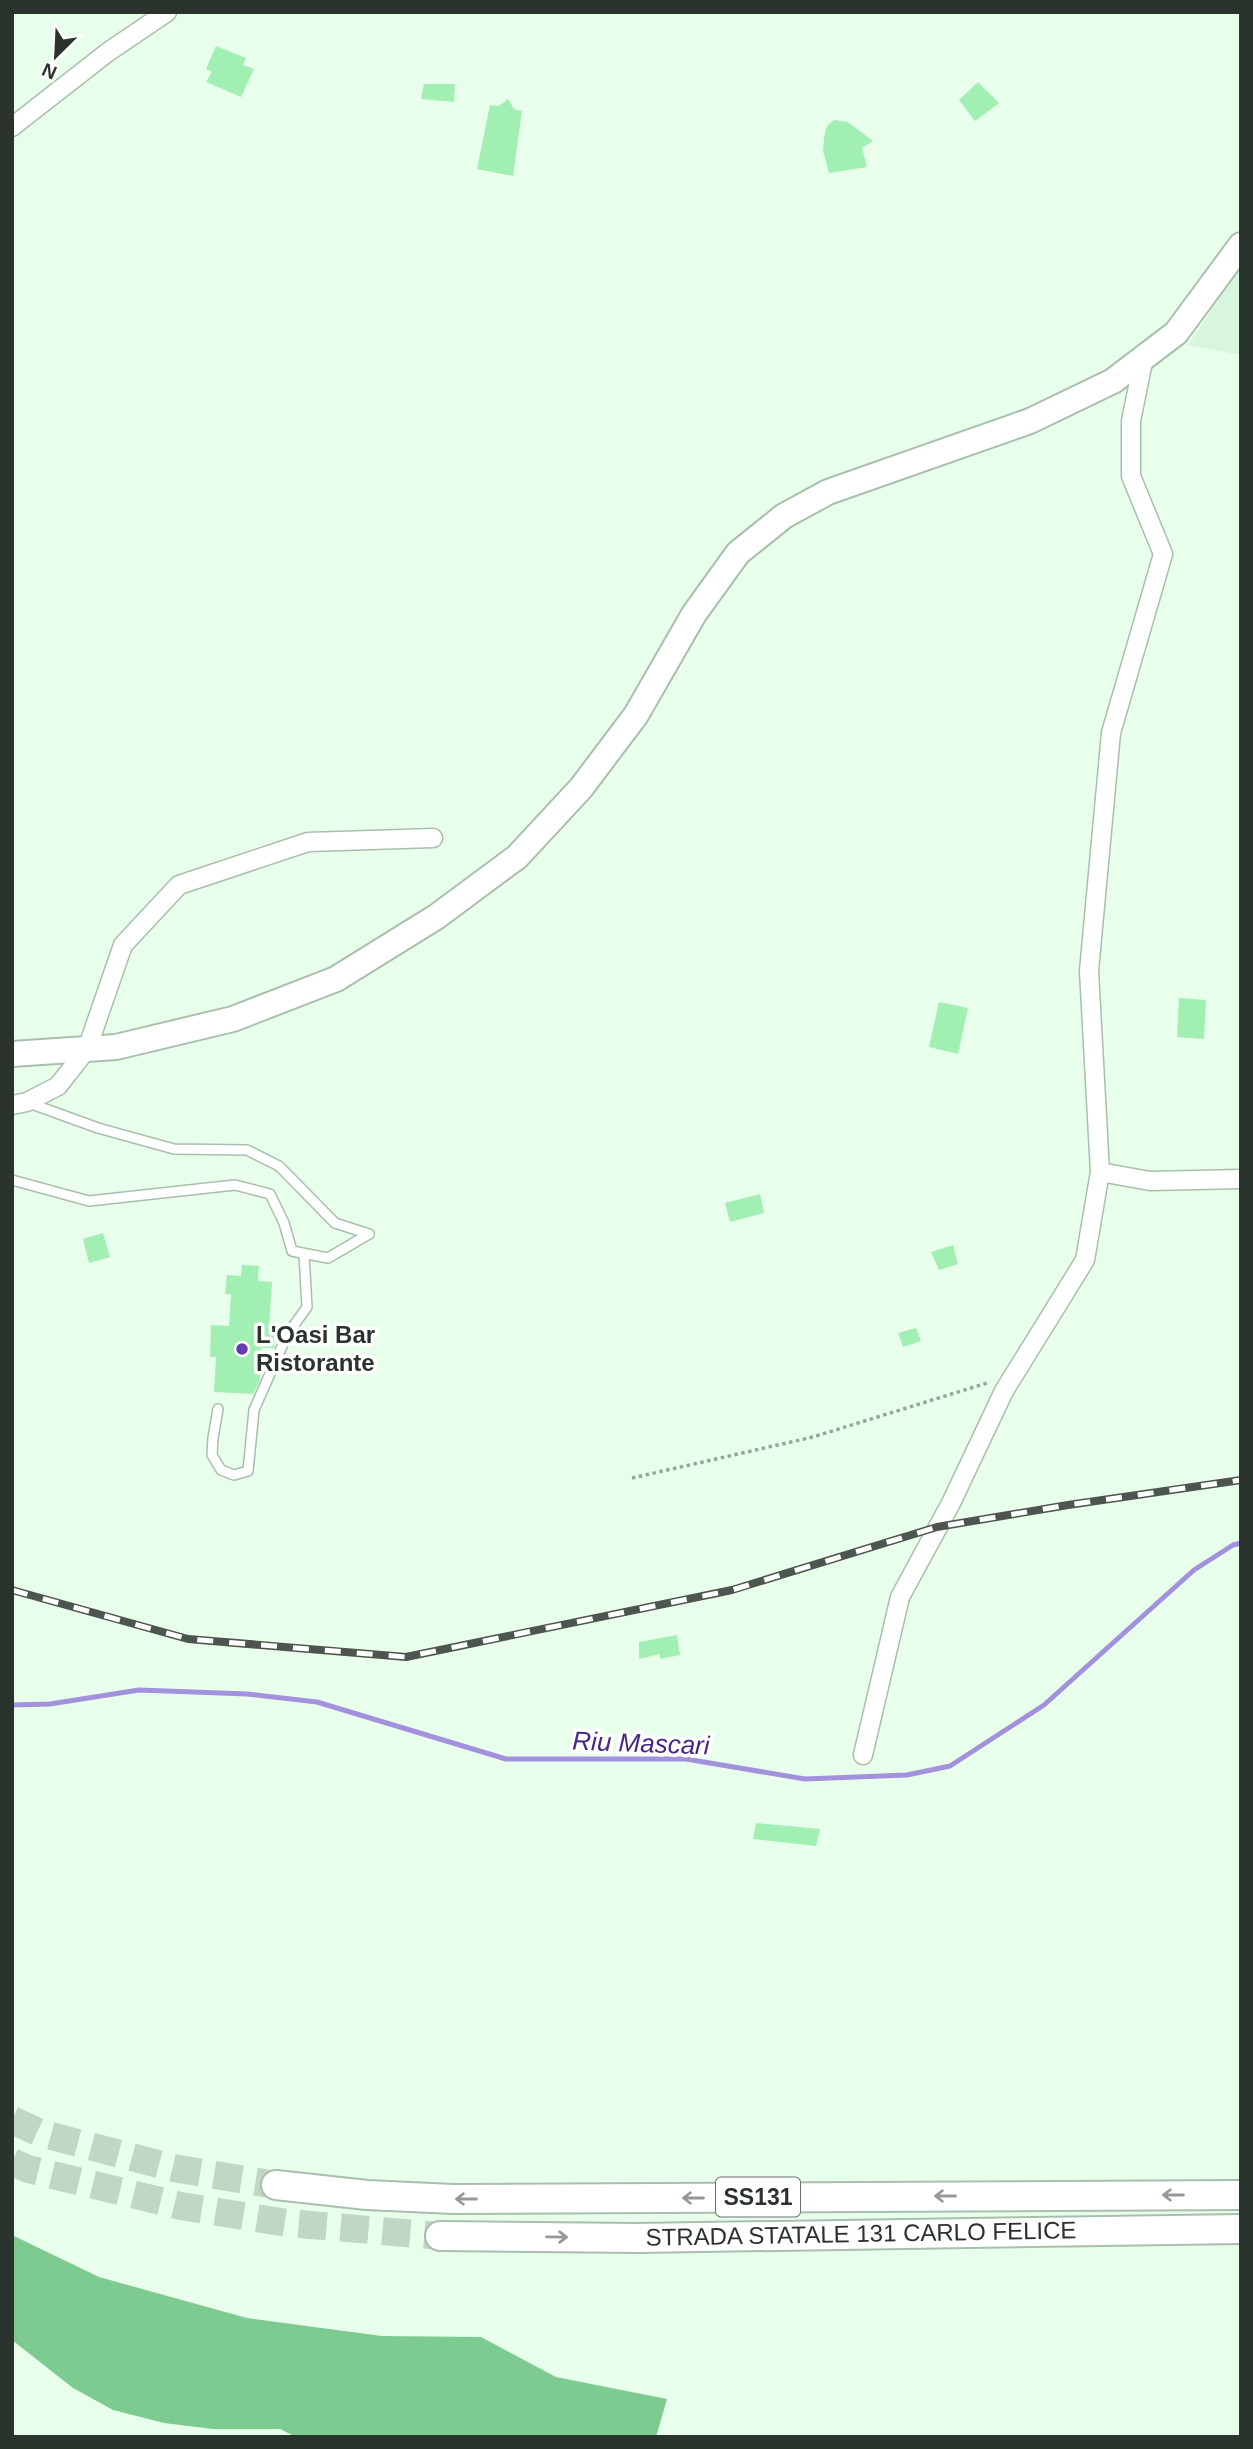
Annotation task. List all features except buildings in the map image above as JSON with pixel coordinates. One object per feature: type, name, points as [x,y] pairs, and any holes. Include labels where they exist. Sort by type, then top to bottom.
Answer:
[{"type":"highway","name":"STRADA STATALE 131 CARLO FELICE","points":[[276,2185],[367,2195],[453,2199],[1241,2195]]},
{"type":"highway","name":"STRADA STATALE 131 CARLO FELICE","points":[[440,2236],[638,2238],[1241,2228]]},
{"type":"main road","points":[[12,1054],[116,1047],[233,1019],[336,979],[436,917],[517,857],[582,788],[636,715],[694,614],[738,554],[784,516],[828,492],[1030,421],[1113,381],[1176,333],[1241,245]]},
{"type":"street","points":[[12,127],[108,52],[167,12]]},
{"type":"street","points":[[863,1755],[900,1597],[951,1503],[1004,1391],[1085,1260],[1100,1172],[1089,971],[1111,733],[1163,554],[1131,476],[1131,421],[1144,358]]},
{"type":"street","points":[[20,1104],[58,1086],[87,1049],[123,945],[179,885],[308,842],[433,838]]},
{"type":"street","points":[[1100,1172],[1150,1181],[1241,1179]]},
{"type":"lane","points":[[12,1180],[89,1200],[235,1185],[270,1194],[284,1223],[292,1251],[328,1258],[369,1234],[335,1223],[279,1166],[247,1150],[174,1149],[20,1104]]},
{"type":"lane","points":[[218,1409],[212,1455],[222,1470],[234,1475],[248,1471],[254,1410],[287,1335],[307,1307],[304,1254]]},
{"type":"path","points":[[632,1478],[813,1437],[960,1393],[1016,1373]]},
{"type":"shaded area","points":[[1241,265],[1241,355],[1188,345]]},
{"type":"green space","points":[[12,2235],[99,2277],[247,2318],[382,2336],[481,2337],[556,2377],[667,2399],[656,2437],[296,2437],[280,2429],[213,2429],[164,2423],[113,2410],[73,2388],[12,2340]]},
{"type":"waterway","name":"Riu Mascari","points":[[12,1705],[50,1704],[139,1690],[247,1694],[317,1702],[506,1759],[686,1759],[805,1779],[907,1775],[950,1766],[1044,1705],[1194,1570],[1233,1545],[1241,1543]]},
{"type":"tunnel","points":[[12,2120],[40,2133],[173,2168],[276,2185]]},
{"type":"tunnel","points":[[12,2162],[28,2169],[181,2206],[287,2223],[440,2236]]},
{"type":"railway","points":[[12,1590],[188,1639],[406,1657],[732,1590],[937,1527],[1241,1480]]},
{"type":"place","name":"L'Oasi Bar Ristorante","points":[[242,1349]]}]
